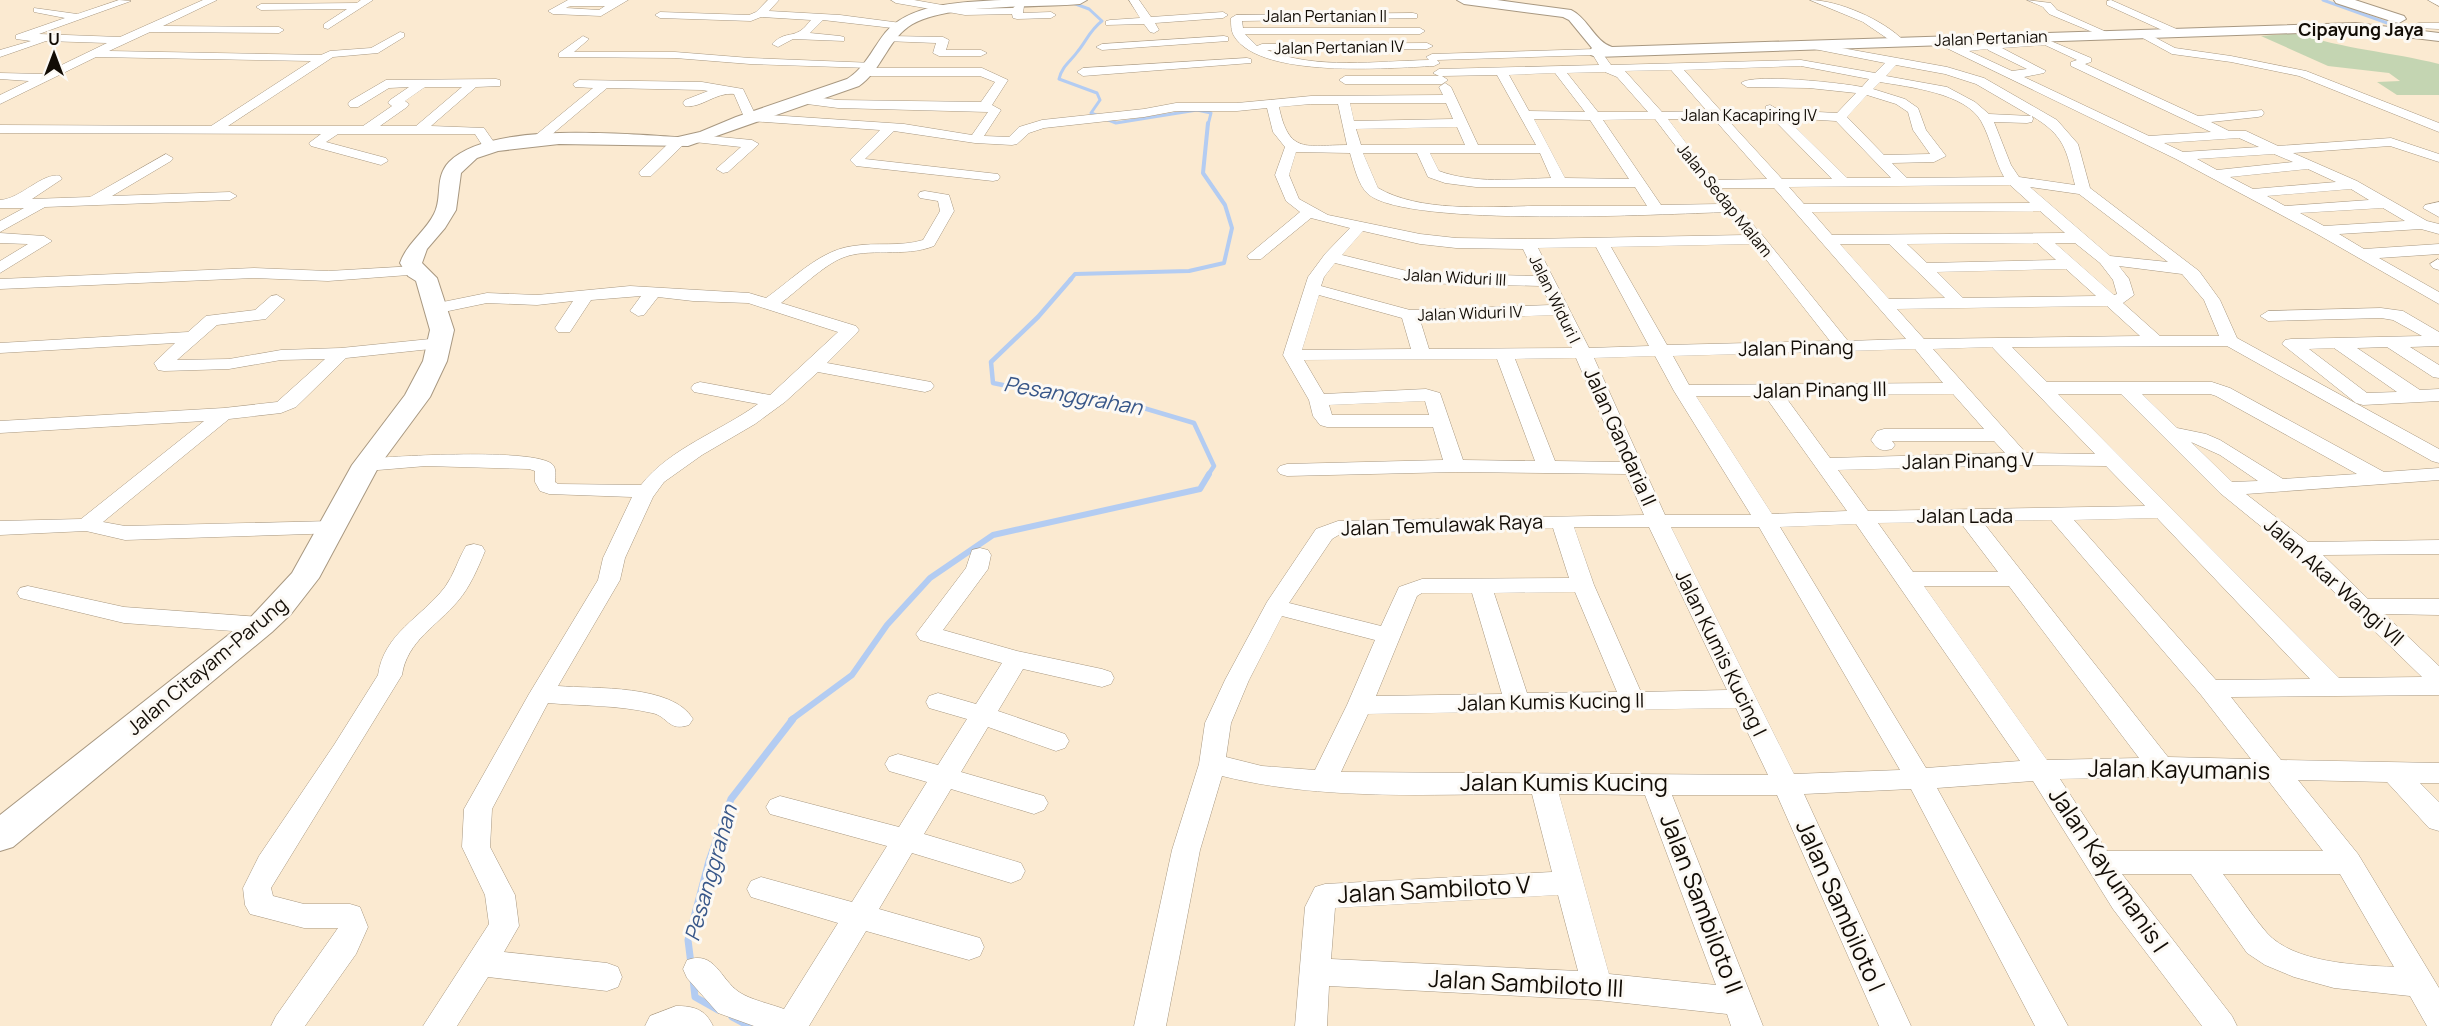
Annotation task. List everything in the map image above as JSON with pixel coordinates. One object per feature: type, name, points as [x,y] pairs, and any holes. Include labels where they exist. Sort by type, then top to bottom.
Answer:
[{"type":"street","points":[[0,100],[122,40],[212,0]]},
{"type":"street","points":[[764,0],[774,0]]},
{"type":"street","points":[[660,15],[751,18],[760,14],[774,0]]},
{"type":"street","points":[[896,0],[940,14],[1019,13],[1054,9],[1080,0]]},
{"type":"street","points":[[1134,0],[1177,66]]},
{"type":"street","points":[[1464,0],[1566,13],[1574,17],[1618,70]]},
{"type":"street","points":[[1815,0],[1867,20],[1898,41]]},
{"type":"street","points":[[2032,0],[2047,5],[2052,12],[2106,34]]},
{"type":"street","points":[[2341,0],[2414,29],[2439,33]]},
{"type":"street","points":[[2433,0],[2439,3]]},
{"type":"street","points":[[621,1],[603,12],[553,11],[568,3],[621,1]]},
{"type":"street","points":[[122,40],[20,37],[126,2]]},
{"type":"street","points":[[261,8],[363,3]]},
{"type":"street","points":[[328,27],[363,3]]},
{"type":"street","points":[[2111,3],[2177,33]]},
{"type":"street","points":[[35,4],[81,18]]},
{"type":"street","points":[[646,173],[688,140],[750,117],[807,100],[855,81],[868,68],[894,26],[910,19],[976,4],[1019,13]]},
{"type":"street","points":[[1351,16],[1343,6],[1408,8],[1473,149]]},
{"type":"street","name":"Jalan Pertanian II","points":[[1238,31],[1236,18],[1297,12],[1351,16],[1408,8]]},
{"type":"street","points":[[1111,18],[1224,10]]},
{"type":"street","points":[[760,14],[820,16],[894,26],[943,40],[939,53],[981,53]]},
{"type":"street","points":[[801,36],[820,16]]},
{"type":"street","points":[[170,18],[265,19]]},
{"type":"street","points":[[2414,29],[2439,26]]},
{"type":"street","points":[[1097,36],[1217,27]]},
{"type":"street","name":"Jalan Pertanian","points":[[1603,51],[2356,27],[2414,29],[2439,38]]},
{"type":"street","points":[[65,40],[90,28]]},
{"type":"street","points":[[146,29],[279,30]]},
{"type":"street","points":[[1420,31],[1238,31],[1242,39],[1267,56],[1303,63],[1435,64],[1603,51]]},
{"type":"street","points":[[2143,34],[2172,51],[2231,59],[2302,73],[2340,75]]},
{"type":"street","points":[[216,128],[321,58],[333,52],[374,51],[400,35]]},
{"type":"street","points":[[778,44],[790,36],[840,39]]},
{"type":"street","points":[[0,54],[47,39]]},
{"type":"street","points":[[583,39],[563,55],[685,56],[868,68],[982,72],[995,75],[1002,80],[984,106]]},
{"type":"street","points":[[1224,39],[1163,43],[1103,53],[1170,55],[1231,50]]},
{"type":"street","points":[[1938,40],[2009,75],[2150,134],[2181,156],[2322,231],[2439,299]]},
{"type":"street","points":[[1953,48],[2046,42],[2127,77]]},
{"type":"street","points":[[1803,44],[1947,70],[1980,81],[2052,123],[2071,144],[2089,195]]},
{"type":"street","points":[[1989,46],[2040,71],[2009,75]]},
{"type":"street","points":[[295,57],[310,47]]},
{"type":"street","name":"Jalan Pertanian IV","points":[[1252,47],[1435,64]]},
{"type":"street","name":"Jalan Sedap Malam","points":[[1603,51],[1658,115],[1710,184],[1758,239],[1844,347]]},
{"type":"street","points":[[97,54],[321,58]]},
{"type":"street","points":[[2087,60],[2075,63],[2224,133]]},
{"type":"street","points":[[1083,72],[1247,61]]},
{"type":"street","points":[[1893,61],[1879,78],[1862,91],[1840,117],[1904,183]]},
{"type":"street","points":[[1346,80],[1435,64],[1501,71],[1618,70],[1801,63],[1943,90],[1971,105],[1986,118],[2004,165],[2014,181],[2106,260],[2121,279],[2126,295],[2121,299],[2111,301],[1883,304]]},
{"type":"street","points":[[1728,65],[1844,183]]},
{"type":"street","points":[[1675,68],[2020,459]]},
{"type":"street","points":[[1559,70],[1594,116],[1656,210]]},
{"type":"street","points":[[1501,71],[1545,149],[1560,182]]},
{"type":"street","points":[[2302,73],[2439,128]]},
{"type":"street","points":[[2,76],[46,78]]},
{"type":"street","points":[[354,104],[386,84],[496,82]]},
{"type":"street","points":[[1747,83],[1804,82],[1862,91],[1899,100],[1914,111],[1914,121],[1920,135],[1939,156],[1879,159]]},
{"type":"street","points":[[364,131],[403,104],[394,103],[422,83]]},
{"type":"street","points":[[418,131],[473,83]]},
{"type":"street","points":[[579,84],[702,86],[739,92],[750,117]]},
{"type":"street","points":[[538,139],[606,84]]},
{"type":"street","points":[[689,103],[720,89]]},
{"type":"street","points":[[750,117],[891,127],[975,139],[1012,141],[1032,126],[1115,117],[1176,107],[1237,107],[1343,100],[1451,99]]},
{"type":"street","points":[[807,100],[838,104],[984,106],[995,110],[975,139]]},
{"type":"street","points":[[1343,100],[1348,125],[1368,183],[1373,191],[1389,197],[1428,206],[1468,211],[1731,208]]},
{"type":"street","points":[[1272,104],[1282,136],[1291,148]]},
{"type":"street","points":[[2196,120],[2258,113]]},
{"type":"street","name":"Jalan Kacapiring IV","points":[[1525,115],[1775,114],[1840,117]]},
{"type":"street","points":[[1986,118],[2027,119]]},
{"type":"street","points":[[1348,125],[1462,123]]},
{"type":"street","points":[[891,127],[857,160],[861,163],[993,177]]},
{"type":"street","points":[[0,129],[475,130],[490,148]]},
{"type":"street","points":[[333,130],[316,142],[381,161]]},
{"type":"street","points":[[2150,134],[2175,138],[2224,133],[2247,136],[2352,184],[2422,224],[2439,229]]},
{"type":"street","points":[[0,284],[254,273],[328,276],[416,271],[411,263],[413,253],[446,210],[447,180],[456,165],[475,152],[538,139],[688,140],[752,144],[723,169]]},
{"type":"street","points":[[2181,156],[2391,142],[2439,158]]},
{"type":"street","points":[[1291,148],[1545,149]]},
{"type":"street","points":[[1291,148],[1282,175],[1293,201],[1310,212],[1420,239],[1456,243],[1528,244],[1758,239]]},
{"type":"street","points":[[1422,149],[1433,174],[1446,179],[1472,182],[1638,183]]},
{"type":"street","points":[[90,203],[166,158]]},
{"type":"street","points":[[2214,174],[2312,165]]},
{"type":"street","points":[[0,227],[13,207],[55,179]]},
{"type":"street","points":[[1710,184],[2014,181],[2089,195],[2193,274],[2212,300],[2230,341]]},
{"type":"street","points":[[2251,194],[2352,184]]},
{"type":"street","points":[[769,304],[835,255],[854,250],[914,248],[929,243],[947,211],[944,198],[926,195]]},
{"type":"street","points":[[13,207],[42,203],[230,196]]},
{"type":"street","points":[[2284,210],[2386,203]]},
{"type":"street","points":[[2439,206],[2430,208],[2439,213]]},
{"type":"street","points":[[0,222],[17,212],[13,207]]},
{"type":"street","points":[[1800,208],[2042,207]]},
{"type":"street","points":[[1255,256],[1310,212]]},
{"type":"street","points":[[2322,231],[2422,224]]},
{"type":"street","points":[[1360,226],[1316,277],[1292,355],[1318,400],[1323,419],[1332,422],[1440,421]]},
{"type":"street","points":[[0,238],[42,239],[44,243],[0,268]]},
{"type":"street","points":[[2041,238],[2156,342]]},
{"type":"street","points":[[1828,240],[2079,238]]},
{"type":"street","points":[[1893,239],[1960,304]]},
{"type":"street","points":[[1601,242],[1668,352],[1683,391],[1766,521],[1919,780],[2052,1026]]},
{"type":"street","name":"Jalan Widuri I","points":[[1528,244],[1583,354]]},
{"type":"street","points":[[2362,254],[2439,259]]},
{"type":"street","name":"Jalan Widuri III","points":[[1331,257],[1415,278],[1546,281]]},
{"type":"street","points":[[2106,260],[2185,269]]},
{"type":"street","points":[[1923,268],[2071,264]]},
{"type":"street","name":"Jalan Citayam-Parung","points":[[0,836],[261,625],[280,607],[304,578],[366,465],[417,397],[435,361],[441,330],[426,278],[416,271]]},
{"type":"street","name":"Jalan Widuri IV","points":[[1311,288],[1410,315],[1560,310]]},
{"type":"street","points":[[638,311],[654,291]]},
{"type":"street","points":[[434,309],[478,299],[537,300],[654,291],[693,296],[749,298],[850,330],[774,401],[748,420],[695,451],[657,478],[646,491],[614,558],[609,580],[478,808],[476,847],[500,896],[504,926],[439,1026]]},
{"type":"street","points":[[564,328],[585,296]]},
{"type":"street","points":[[278,300],[260,315],[214,319],[163,365],[220,364],[281,355],[440,343]]},
{"type":"street","points":[[2268,316],[2381,313],[2397,315],[2439,340]]},
{"type":"street","points":[[1410,315],[1422,355]]},
{"type":"street","points":[[0,348],[193,337]]},
{"type":"street","points":[[2439,340],[2291,344],[2362,399],[2439,395]]},
{"type":"street","points":[[1921,345],[1997,342],[2230,341],[2439,457]]},
{"type":"street","points":[[1997,342],[2333,687]]},
{"type":"street","points":[[2392,343],[2439,373]]},
{"type":"street","points":[[2339,344],[2416,396]]},
{"type":"street","name":"Jalan Pinang","points":[[1292,355],[1583,354],[1921,345]]},
{"type":"street","points":[[0,427],[224,414],[287,405],[341,352]]},
{"type":"street","points":[[1504,354],[1548,468]]},
{"type":"street","name":"Jalan Gandaria II","points":[[1583,354],[1657,521]]},
{"type":"street","points":[[814,366],[926,386]]},
{"type":"street","name":"Jalan Akar Wangi VII","points":[[2125,387],[2227,489],[2302,549],[2439,680]]},
{"type":"street","points":[[2042,388],[2202,387],[2223,392],[2380,478]]},
{"type":"street","points":[[700,388],[774,401]]},
{"type":"street","name":"Jalan Pinang III","points":[[1683,391],[1772,392],[1957,388]]},
{"type":"street","name":"Jalan Kayumanis I","points":[[1772,392],[1907,579],[2040,770],[2122,900],[2221,1026]]},
{"type":"street","points":[[1318,400],[1433,397],[1455,466]]},
{"type":"street","points":[[86,525],[224,414]]},
{"type":"street","points":[[2170,433],[2190,435],[2212,444],[2277,484]]},
{"type":"street","points":[[1885,446],[1881,440],[1884,435],[2001,435]]},
{"type":"street","name":"Jalan Pinang V","points":[[1823,464],[2020,459],[2113,460]]},
{"type":"street","points":[[366,465],[426,460],[532,463],[544,468],[544,482],[547,487],[556,490],[646,491]]},
{"type":"street","points":[[1287,470],[1455,466],[1633,468]]},
{"type":"street","points":[[2227,489],[2439,474]]},
{"type":"street","name":"Jalan Lada","points":[[1766,521],[1861,517],[2164,512]]},
{"type":"street","points":[[2058,515],[2210,689],[2273,771],[2348,862],[2439,1017]]},
{"type":"street","points":[[1967,516],[2161,766]]},
{"type":"street","points":[[1561,521],[1583,585],[1633,701]]},
{"type":"street","name":"Jalan Temulawak Raya","points":[[1150,1026],[1186,850],[1212,764],[1218,723],[1237,680],[1275,607],[1329,529],[1561,521],[1766,521]]},
{"type":"street","name":"Jalan Kumis Kucing I","points":[[1657,521],[1786,785]]},
{"type":"street","points":[[0,528],[86,525],[125,533],[332,528]]},
{"type":"street","points":[[2302,549],[2439,547]]},
{"type":"street","points":[[287,1026],[345,945],[353,927],[350,916],[304,916],[260,905],[256,888],[390,675],[390,662],[421,622],[449,598],[474,551]]},
{"type":"street","points":[[980,555],[976,569],[928,634],[1017,659],[1102,678]]},
{"type":"street","points":[[1907,579],[2016,579]]},
{"type":"street","points":[[1323,781],[1360,705],[1387,635],[1407,592],[1413,588],[1583,585]]},
{"type":"street","points":[[1481,586],[1517,702]]},
{"type":"street","points":[[28,593],[124,615],[261,625]]},
{"type":"street","points":[[2364,606],[2439,607]]},
{"type":"street","points":[[1275,607],[1387,635]]},
{"type":"street","points":[[698,969],[729,1003],[792,1026],[1017,659]]},
{"type":"street","points":[[2210,689],[2439,686]]},
{"type":"street","points":[[542,694],[633,700],[663,706],[680,719]]},
{"type":"street","name":"Jalan Kumis Kucing II","points":[[1360,705],[1742,699]]},
{"type":"street","points":[[938,702],[1056,741]]},
{"type":"street","points":[[898,764],[1034,803]]},
{"type":"street","name":"Jalan Kumis Kucing","points":[[1212,764],[1262,776],[1358,783],[1786,785],[1919,780]]},
{"type":"street","name":"Jalan Kayumanis","points":[[1919,780],[2040,770],[2161,766],[2273,771],[2439,773]]},
{"type":"street","points":[[2395,773],[2439,820]]},
{"type":"street","points":[[1543,783],[1597,986]]},
{"type":"street","name":"Jalan Sambiloto II","points":[[1654,783],[1743,1014]]},
{"type":"street","name":"Jalan Sambiloto I","points":[[1786,785],[1895,1026]]},
{"type":"street","points":[[780,807],[906,840],[1011,871]]},
{"type":"street","points":[[2099,863],[2348,862]]},
{"type":"street","points":[[2199,863],[2258,944],[2270,954],[2323,974],[2418,983]]},
{"type":"street","name":"Jalan Sambiloto V","points":[[1311,1026],[1320,906],[1325,896],[1568,883]]},
{"type":"street","points":[[761,889],[969,947]]},
{"type":"street","points":[[481,963],[607,977]]},
{"type":"street","name":"Jalan Sambiloto III","points":[[1314,972],[1597,986],[1743,1014]]},
{"type":"street","points":[[661,1026],[676,1020],[690,1020],[697,1026]]},
{"type":"green space","points":[[2297,33],[2332,43],[2439,64],[2439,95],[2397,95],[2377,82],[2400,81],[2389,73],[2328,66],[2261,36]]},
{"type":"waterway","name":"Pesanggrahan","points":[[1065,0],[1089,9],[1102,21],[1064,67],[1059,79],[1097,93],[1100,100],[1091,113],[1116,123],[1197,110],[1211,113],[1208,125]]},
{"type":"waterway","points":[[2323,0],[2390,24],[2416,29],[2439,38]]},
{"type":"waterway","name":"Pesanggrahan","points":[[1070,280],[1075,274],[1189,271],[1224,263],[1232,228],[1225,205],[1203,173],[1208,123]]},
{"type":"waterway","name":"Pesanggrahan","points":[[1071,279],[1038,317],[991,362],[993,383],[1042,393],[1120,401],[1194,423],[1214,466],[1208,475]]},
{"type":"waterway","name":"Pesanggrahan","points":[[791,720],[852,675],[887,625],[930,578],[993,535],[1200,489],[1209,474]]},
{"type":"waterway","name":"Pesanggrahan","points":[[691,964],[688,940],[709,861],[731,799],[793,719]]},
{"type":"waterway","name":"Pesanggrahan","points":[[693,979],[695,997],[718,1010]]},
{"type":"waterway","name":"Pesanggrahan","points":[[732,1017],[749,1026]]},
{"type":"district","name":"Cipayung Jaya","points":[[2361,30]]}]
